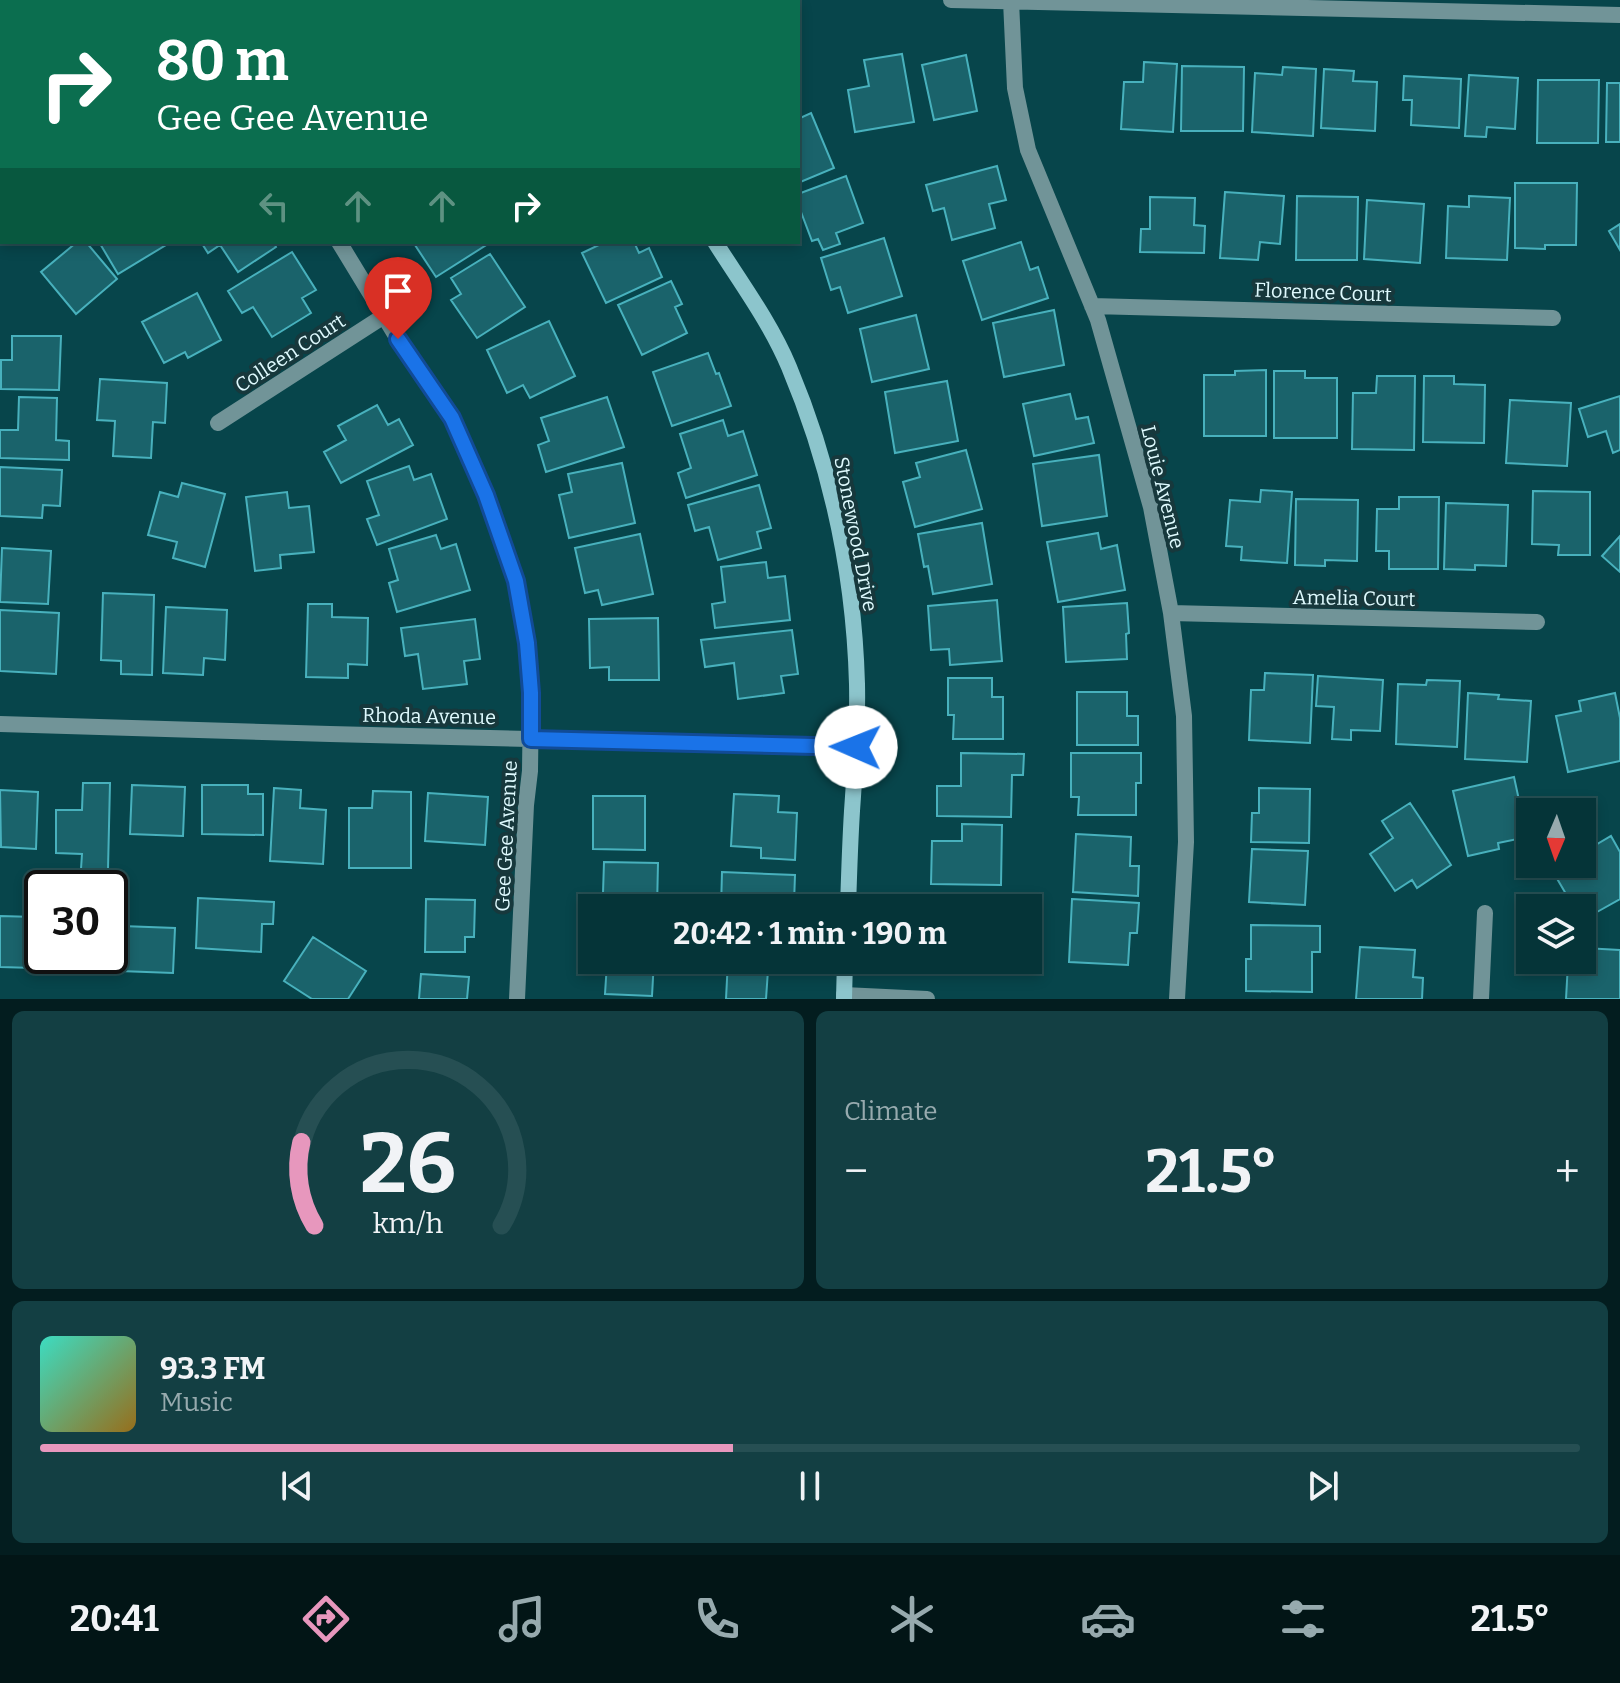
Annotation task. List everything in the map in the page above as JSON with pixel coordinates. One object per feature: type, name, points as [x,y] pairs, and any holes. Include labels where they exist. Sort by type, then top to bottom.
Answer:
[{"type":"street","points":[[951,0],[1620,15]]},
{"type":"street","name":"Louie Avenue","points":[[1011,1],[1015,88],[1028,150],[1098,320],[1151,507],[1171,613],[1184,716],[1185,763],[1186,842],[1177,999]]},
{"type":"street","name":"Gee Gee Avenue","points":[[340,244],[452,418],[486,495],[516,581],[531,693],[517,999]]},
{"type":"street","name":"Stonewood Drive","points":[[716,244],[752,297],[788,364],[820,447],[832,496],[851,591],[857,684],[849,894]]},
{"type":"street","name":"Florence Court","points":[[1092,306],[1553,318]]},
{"type":"street","name":"Colleen Court","points":[[218,423],[384,316]]},
{"type":"street","name":"Amelia Court","points":[[1171,613],[1537,622]]},
{"type":"street","name":"Rhoda Avenue","points":[[0,724],[856,747]]},
{"type":"street","points":[[1481,999],[1485,913]]},
{"type":"street","points":[[845,974],[844,997],[927,999]]},
{"type":"building","points":[[902,54],[914,122],[855,132],[848,90],[869,86],[864,60]]},
{"type":"building","points":[[966,55],[977,111],[934,120],[922,65]]},
{"type":"building","points":[[1144,62],[1177,64],[1173,132],[1121,129],[1124,82],[1143,82]]},
{"type":"building","points":[[1182,66],[1244,67],[1243,131],[1181,131]]},
{"type":"building","points":[[1283,67],[1316,69],[1313,136],[1252,132],[1255,73],[1282,75]]},
{"type":"building","points":[[1324,69],[1354,71],[1353,81],[1377,82],[1375,131],[1321,128]]},
{"type":"building","points":[[1469,75],[1518,78],[1515,129],[1487,127],[1486,137],[1465,136]]},
{"type":"building","points":[[1404,76],[1461,79],[1459,128],[1411,125],[1412,100],[1403,100]]},
{"type":"building","points":[[1538,80],[1599,80],[1598,143],[1537,143]]},
{"type":"building","points":[[1607,83],[1620,83],[1620,142],[1606,142]]},
{"type":"building","points":[[811,113],[834,168],[800,182],[800,118]]},
{"type":"building","points":[[997,166],[1006,200],[989,204],[995,228],[952,240],[944,208],[933,211],[926,185]]},
{"type":"building","points":[[846,176],[863,223],[836,233],[840,244],[823,250],[818,239],[812,241],[800,209],[800,193]]},
{"type":"building","points":[[1515,183],[1577,183],[1576,245],[1545,245],[1545,249],[1515,248]]},
{"type":"building","points":[[1225,192],[1284,196],[1280,244],[1260,242],[1258,260],[1220,258]]},
{"type":"building","points":[[1297,196],[1358,197],[1357,260],[1296,260]]},
{"type":"building","points":[[1469,196],[1510,198],[1507,260],[1446,258],[1448,206],[1469,207]]},
{"type":"building","points":[[1150,197],[1195,198],[1194,225],[1205,226],[1204,253],[1140,252],[1141,229],[1150,229]]},
{"type":"building","points":[[1367,200],[1424,204],[1420,263],[1364,259]]},
{"type":"building","points":[[1620,224],[1620,250],[1609,231]]},
{"type":"building","points":[[884,238],[902,296],[848,313],[840,287],[831,290],[821,258]]},
{"type":"building","points":[[1021,242],[1030,270],[1038,267],[1048,298],[982,320],[963,261]]},
{"type":"building","points":[[75,244],[88,244],[117,279],[76,314],[41,272]]},
{"type":"building","points":[[100,244],[168,244],[118,274]]},
{"type":"building","points":[[202,244],[274,244],[276,247],[238,272],[220,245],[208,253]]},
{"type":"building","points":[[414,244],[488,244],[436,277]]},
{"type":"building","points":[[601,244],[635,244],[639,253],[649,248],[662,277],[606,303],[582,253]]},
{"type":"building","points":[[292,252],[316,290],[302,298],[311,313],[272,337],[253,307],[242,313],[228,291]]},
{"type":"building","points":[[490,254],[525,307],[477,338],[451,300],[461,294],[451,278]]},
{"type":"building","points":[[671,281],[682,304],[675,307],[687,333],[642,355],[618,305]]},
{"type":"building","points":[[197,293],[221,340],[188,358],[185,352],[164,363],[142,322]]},
{"type":"building","points":[[1054,310],[1064,365],[1004,377],[993,323]]},
{"type":"building","points":[[916,315],[929,369],[872,382],[860,329]]},
{"type":"building","points":[[549,321],[575,376],[530,398],[523,385],[507,393],[487,350]]},
{"type":"building","points":[[12,336],[61,336],[59,390],[1,389],[1,360],[12,360]]},
{"type":"building","points":[[708,353],[731,406],[672,426],[653,372]]},
{"type":"building","points":[[1266,370],[1266,436],[1204,436],[1204,375],[1235,375],[1235,371]]},
{"type":"building","points":[[1274,371],[1305,371],[1305,378],[1337,378],[1337,438],[1274,438]]},
{"type":"building","points":[[1377,376],[1415,376],[1414,450],[1352,449],[1353,393],[1376,393]]},
{"type":"building","points":[[1424,376],[1454,376],[1454,384],[1485,385],[1484,443],[1423,442]]},
{"type":"building","points":[[100,379],[167,383],[165,423],[153,422],[151,458],[113,456],[115,421],[97,420]]},
{"type":"building","points":[[947,381],[958,441],[895,453],[885,392]]},
{"type":"building","points":[[1070,394],[1076,419],[1088,417],[1094,443],[1034,456],[1023,404]]},
{"type":"building","points":[[1620,396],[1620,450],[1613,453],[1606,431],[1588,437],[1579,409]]},
{"type":"building","points":[[19,397],[57,398],[56,440],[69,441],[69,460],[0,458],[0,430],[18,430]]},
{"type":"building","points":[[607,397],[624,447],[546,472],[538,445],[549,441],[541,418]]},
{"type":"building","points":[[1510,400],[1571,403],[1567,466],[1506,463]]},
{"type":"building","points":[[377,405],[388,425],[399,419],[413,445],[341,483],[324,452],[346,440],[338,426]]},
{"type":"building","points":[[723,420],[728,436],[743,431],[757,475],[686,498],[678,473],[691,468],[680,434]]},
{"type":"building","points":[[966,450],[982,509],[915,527],[903,482],[920,477],[916,463]]},
{"type":"building","points":[[1099,455],[1107,516],[1042,526],[1033,464]]},
{"type":"building","points":[[622,463],[635,523],[569,538],[559,495],[572,492],[568,474]]},
{"type":"building","points":[[409,466],[414,480],[431,474],[447,519],[377,545],[367,519],[379,515],[367,481]]},
{"type":"building","points":[[0,467],[62,470],[60,506],[43,505],[42,518],[0,516]]},
{"type":"building","points":[[182,483],[225,494],[205,567],[173,558],[177,542],[148,535],[160,492],[178,497]]},
{"type":"building","points":[[759,485],[771,528],[757,532],[761,548],[718,560],[709,527],[695,531],[688,505]]},
{"type":"building","points":[[1261,490],[1292,492],[1287,563],[1241,560],[1242,547],[1226,546],[1230,500],[1260,502]]},
{"type":"building","points":[[1533,491],[1590,492],[1590,555],[1558,555],[1559,545],[1532,544]]},
{"type":"building","points":[[287,492],[289,508],[309,506],[314,552],[280,555],[281,568],[255,571],[246,497]]},
{"type":"building","points":[[1399,497],[1439,497],[1438,569],[1389,569],[1389,551],[1376,551],[1377,509],[1399,509]]},
{"type":"building","points":[[1296,499],[1358,500],[1357,561],[1325,560],[1325,566],[1295,565]]},
{"type":"building","points":[[1446,503],[1508,505],[1506,566],[1475,565],[1475,570],[1444,569]]},
{"type":"building","points":[[982,523],[992,584],[933,594],[918,534]]},
{"type":"building","points":[[1098,533],[1101,549],[1117,545],[1125,590],[1058,602],[1047,542]]},
{"type":"building","points":[[640,534],[653,594],[602,605],[598,590],[585,593],[575,548]]},
{"type":"building","points":[[436,535],[441,549],[456,544],[470,590],[397,612],[389,583],[398,580],[389,549]]},
{"type":"building","points":[[1620,536],[1620,572],[1602,556]]},
{"type":"building","points":[[2,548],[51,551],[48,604],[0,602]]},
{"type":"building","points":[[766,562],[768,578],[785,576],[790,620],[715,628],[712,604],[725,602],[721,567]]},
{"type":"building","points":[[103,593],[154,595],[152,675],[121,674],[121,661],[101,660]]},
{"type":"building","points":[[997,600],[1002,661],[950,665],[949,649],[931,650],[928,606]]},
{"type":"building","points":[[1127,603],[1127,659],[1066,662],[1063,607]]},
{"type":"building","points":[[308,604],[332,604],[332,617],[368,618],[367,665],[348,664],[348,678],[306,677]]},
{"type":"building","points":[[166,607],[227,610],[225,660],[204,658],[203,675],[163,673]]},
{"type":"building","points":[[0,610],[59,613],[56,674],[0,671]]},
{"type":"building","points":[[658,618],[659,680],[609,680],[609,667],[590,668],[589,619]]},
{"type":"building","points":[[475,619],[480,659],[464,661],[467,684],[423,689],[418,654],[405,656],[401,628]]},
{"type":"building","points":[[792,630],[798,674],[781,676],[784,693],[738,699],[734,663],[705,667],[701,640]]},
{"type":"building","points":[[1265,673],[1313,675],[1310,743],[1249,740],[1251,690],[1264,690]]},
{"type":"building","points":[[1318,676],[1383,680],[1380,731],[1351,730],[1351,740],[1332,739],[1334,707],[1316,706]]},
{"type":"building","points":[[948,678],[992,678],[992,697],[1003,697],[1003,739],[953,739],[954,715],[948,715]]},
{"type":"building","points":[[1427,680],[1460,681],[1457,747],[1396,744],[1398,684],[1426,685]]},
{"type":"building","points":[[1077,692],[1127,692],[1127,716],[1138,716],[1138,745],[1077,745]]},
{"type":"building","points":[[1468,693],[1531,701],[1527,762],[1465,759]]},
{"type":"building","points":[[1615,693],[1620,718],[1620,761],[1568,772],[1556,716],[1581,711],[1579,701]]},
{"type":"building","points":[[961,753],[1024,754],[1023,775],[1012,775],[1011,817],[937,816],[937,786],[961,786]]},
{"type":"building","points":[[1071,753],[1141,753],[1141,783],[1136,783],[1136,815],[1078,815],[1079,797],[1071,797]]},
{"type":"building","points":[[1514,777],[1519,798],[1516,798],[1516,839],[1498,843],[1499,849],[1468,856],[1453,791]]},
{"type":"building","points":[[83,783],[110,783],[108,869],[81,869],[82,854],[56,853],[56,810],[82,810]]},
{"type":"building","points":[[132,785],[185,787],[183,836],[130,834]]},
{"type":"building","points":[[202,785],[248,785],[248,794],[263,794],[263,835],[202,834]]},
{"type":"building","points":[[274,788],[301,790],[300,808],[326,810],[323,864],[270,861]]},
{"type":"building","points":[[1259,788],[1310,789],[1309,843],[1251,842],[1252,813],[1259,813]]},
{"type":"building","points":[[0,790],[38,792],[36,849],[1,847]]},
{"type":"building","points":[[373,791],[411,792],[411,868],[349,868],[349,808],[372,808]]},
{"type":"building","points":[[428,793],[488,797],[485,845],[425,841]]},
{"type":"building","points":[[734,794],[779,796],[778,812],[797,813],[795,860],[761,858],[761,848],[731,846]]},
{"type":"building","points":[[593,796],[645,796],[645,850],[593,849]]},
{"type":"building","points":[[1410,803],[1451,865],[1417,888],[1412,880],[1395,891],[1370,854],[1393,838],[1382,821]]},
{"type":"building","points":[[962,824],[1002,825],[1001,885],[931,884],[932,841],[962,841]]},
{"type":"building","points":[[1076,834],[1131,837],[1130,866],[1139,866],[1138,896],[1073,892]]},
{"type":"building","points":[[1611,836],[1620,852],[1620,899],[1597,912],[1596,894],[1566,894],[1557,878],[1596,878],[1596,845]]},
{"type":"building","points":[[1252,849],[1308,851],[1305,905],[1249,902]]},
{"type":"building","points":[[604,862],[658,863],[657,894],[589,894],[603,893]]},
{"type":"building","points":[[722,872],[795,875],[794,894],[721,894]]},
{"type":"building","points":[[198,898],[274,902],[273,924],[262,924],[261,952],[196,948]]},
{"type":"building","points":[[426,899],[475,900],[474,937],[465,937],[465,952],[425,952]]},
{"type":"building","points":[[1072,899],[1139,903],[1137,933],[1130,933],[1128,965],[1069,962]]},
{"type":"building","points":[[0,916],[24,917],[24,968],[0,967]]},
{"type":"building","points":[[1251,925],[1320,926],[1320,952],[1312,952],[1312,992],[1246,991],[1246,959],[1251,959]]},
{"type":"building","points":[[128,926],[175,928],[173,973],[128,971]]},
{"type":"building","points":[[313,937],[366,971],[348,999],[312,999],[284,981]]},
{"type":"building","points":[[1360,947],[1415,950],[1413,977],[1423,978],[1422,999],[1356,999]]},
{"type":"building","points":[[1596,949],[1620,950],[1620,999],[1566,999],[1567,974],[1596,974]]},
{"type":"building","points":[[421,974],[469,977],[467,999],[419,999]]},
{"type":"building","points":[[606,974],[653,974],[652,996],[605,994]]},
{"type":"building","points":[[727,974],[768,974],[766,999],[726,999]]},
{"type":"route","points":[[398,339],[452,418],[486,495],[516,581],[527,643],[531,739],[856,747]]}]
